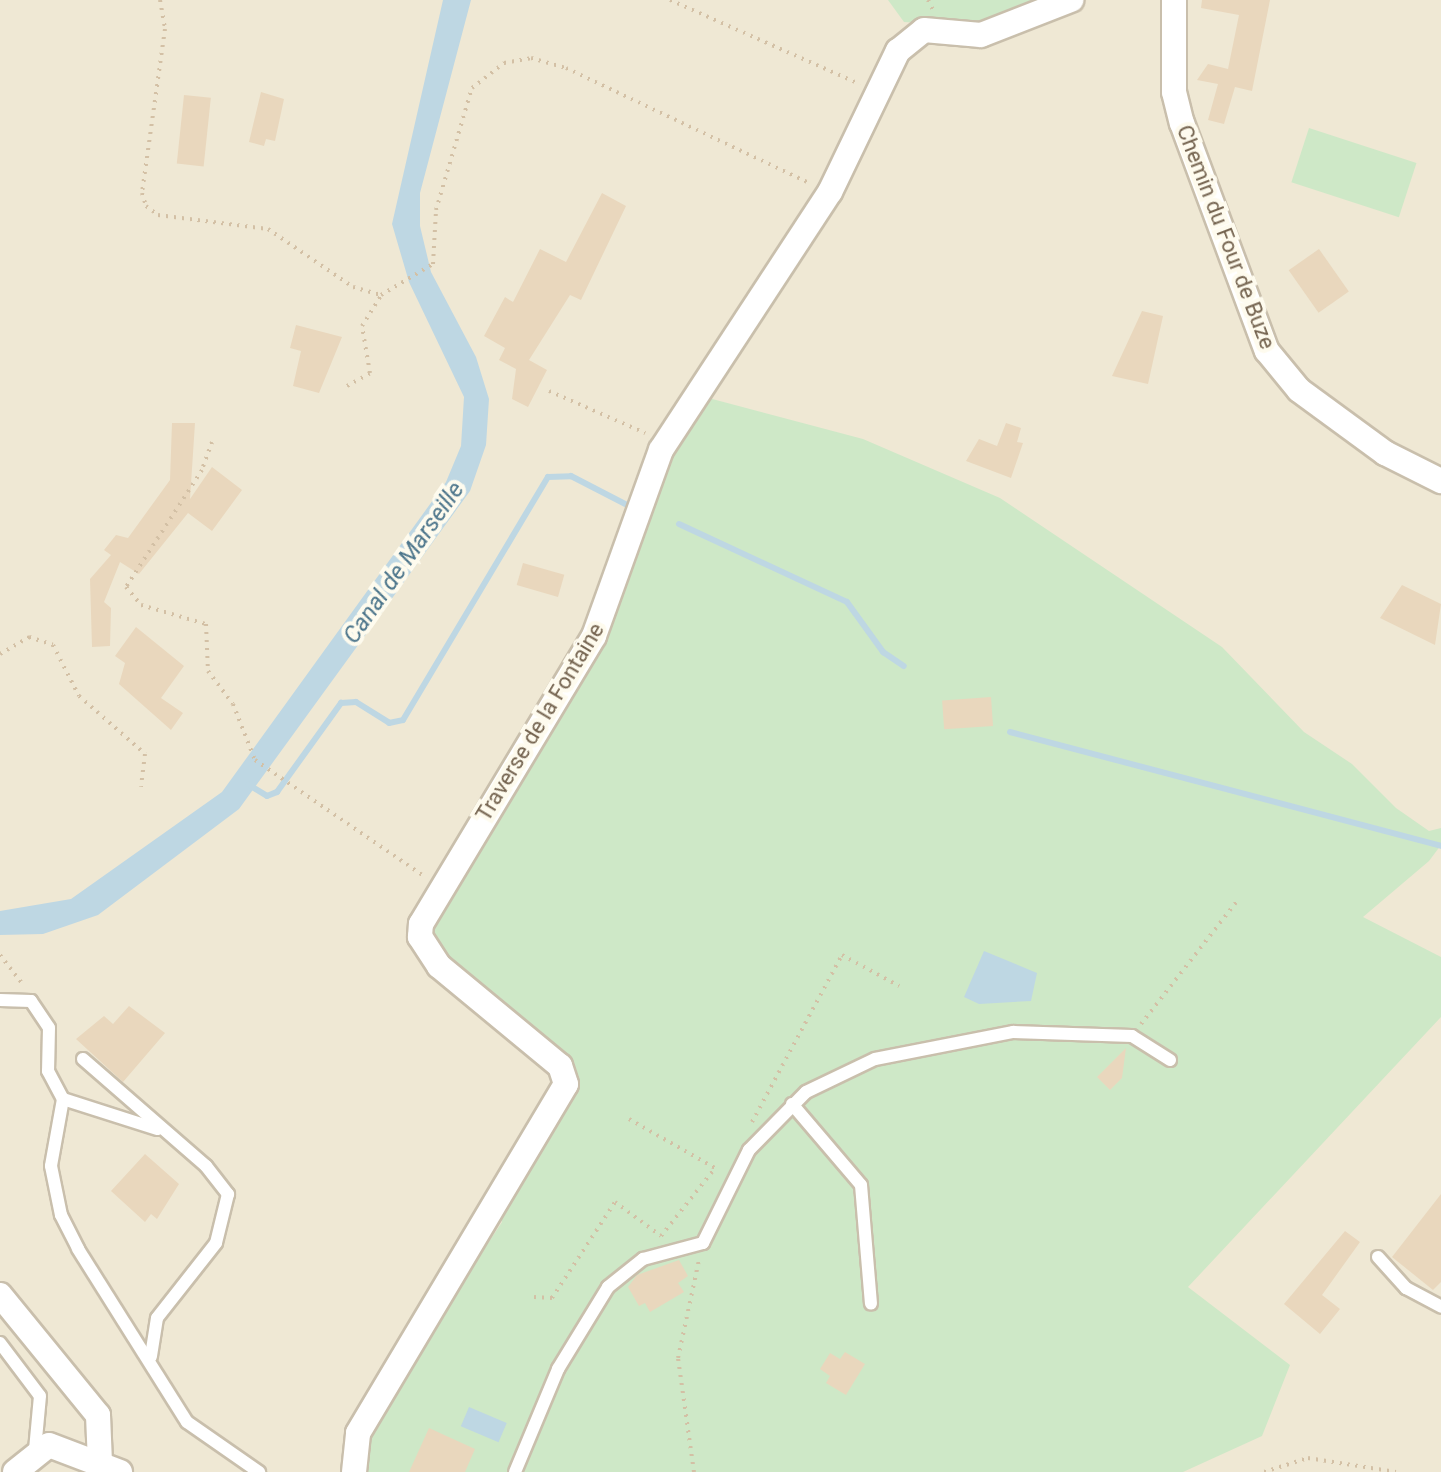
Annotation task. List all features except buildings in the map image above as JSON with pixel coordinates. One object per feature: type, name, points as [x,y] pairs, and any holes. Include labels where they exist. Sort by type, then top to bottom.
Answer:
[{"type":"street","name":"Traverse de la Fontaine","points":[[354,1472],[358,1433],[566,1084],[560,1066],[428,952],[421,924],[594,636],[666,442],[830,192],[877,90],[911,34],[981,35],[1071,0]]},
{"type":"street","name":"Chemin du Four de Buze","points":[[1174,0],[1174,92],[1182,123],[1267,351],[1299,390],[1385,453],[1441,481]]},
{"type":"street","points":[[0,1295],[98,1415],[110,1467]]},
{"type":"street","points":[[15,1472],[35,1450],[62,1448],[110,1467]]},
{"type":"lane","points":[[0,1000],[31,1001],[49,1028],[48,1071],[63,1099],[51,1166],[61,1215],[187,1422],[259,1472]]},
{"type":"lane","points":[[515,1472],[558,1369],[608,1287],[643,1259],[703,1243],[749,1150],[792,1104],[842,1073],[916,1048],[1013,1032],[1132,1036],[1170,1060]]},
{"type":"lane","points":[[83,1059],[157,1129],[206,1166],[228,1194],[216,1243],[157,1318],[152,1364]]},
{"type":"lane","points":[[63,1099],[157,1129]]},
{"type":"lane","points":[[792,1104],[861,1185],[870,1223],[871,1304]]},
{"type":"lane","points":[[1378,1257],[1406,1288],[1441,1307]]},
{"type":"lane","points":[[0,1343],[40,1396],[35,1450]]},
{"type":"path","points":[[160,0],[165,29],[142,193],[146,206],[158,215],[268,229],[353,287],[381,295]]},
{"type":"path","points":[[670,0],[877,90]]},
{"type":"path","points":[[347,386],[370,373],[362,326],[381,295],[433,264],[436,210],[472,88],[504,63],[531,58],[566,68],[830,192]]},
{"type":"path","points":[[549,391],[666,442]]},
{"type":"path","points":[[212,442],[202,470],[126,587],[141,605],[206,624],[208,671],[233,704],[248,751],[274,773],[441,887]]},
{"type":"path","points":[[0,654],[29,637],[53,645],[79,696],[145,754],[141,787]]},
{"type":"path","points":[[1132,1036],[1238,900]]},
{"type":"path","points":[[0,955],[31,1001]]},
{"type":"path","points":[[747,1133],[842,955],[899,986]]},
{"type":"path","points":[[629,1119],[734,1179]]},
{"type":"path","points":[[534,1297],[552,1298],[615,1202],[661,1236],[715,1168]]},
{"type":"path","points":[[694,1472],[678,1358],[703,1243]]},
{"type":"path","points":[[1264,1472],[1308,1458],[1396,1472]]},
{"type":"shaded area","points":[[0,0],[1441,0],[1441,1472],[0,1472]]},
{"type":"green space","points":[[888,0],[1053,0],[980,27],[904,22]]},
{"type":"green space","points":[[1309,128],[1416,163],[1399,217],[1291,182]]},
{"type":"green space","points":[[701,396],[863,439],[1000,498],[1222,647],[1304,732],[1352,764],[1396,808],[1429,831],[1441,828],[1441,845],[1429,861],[1363,917],[1441,957],[1441,1017],[1188,1287],[1290,1365],[1262,1436],[1183,1472],[362,1472],[361,1435],[502,1222],[498,1209],[573,1078],[446,964],[427,926],[598,636],[661,459]]},
{"type":"water","name":"Canal de Marseille","points":[[443,0],[471,0],[420,193],[420,226],[431,272],[476,357],[489,399],[486,445],[470,491],[239,809],[98,915],[43,934],[0,935],[0,911],[71,899],[222,792],[446,482],[461,446],[464,397],[409,282],[392,224]]},
{"type":"water","points":[[984,951],[1037,973],[1031,1001],[979,1004],[964,997]]},
{"type":"water","points":[[469,1407],[507,1423],[499,1442],[461,1426]]},
{"type":"waterway","points":[[249,785],[267,796],[277,792],[341,703],[356,702],[389,723],[403,720],[548,477],[571,476],[633,508]]},
{"type":"waterway","points":[[679,524],[847,602],[883,652],[904,666]]},
{"type":"waterway","points":[[1010,732],[1441,846]]}]
